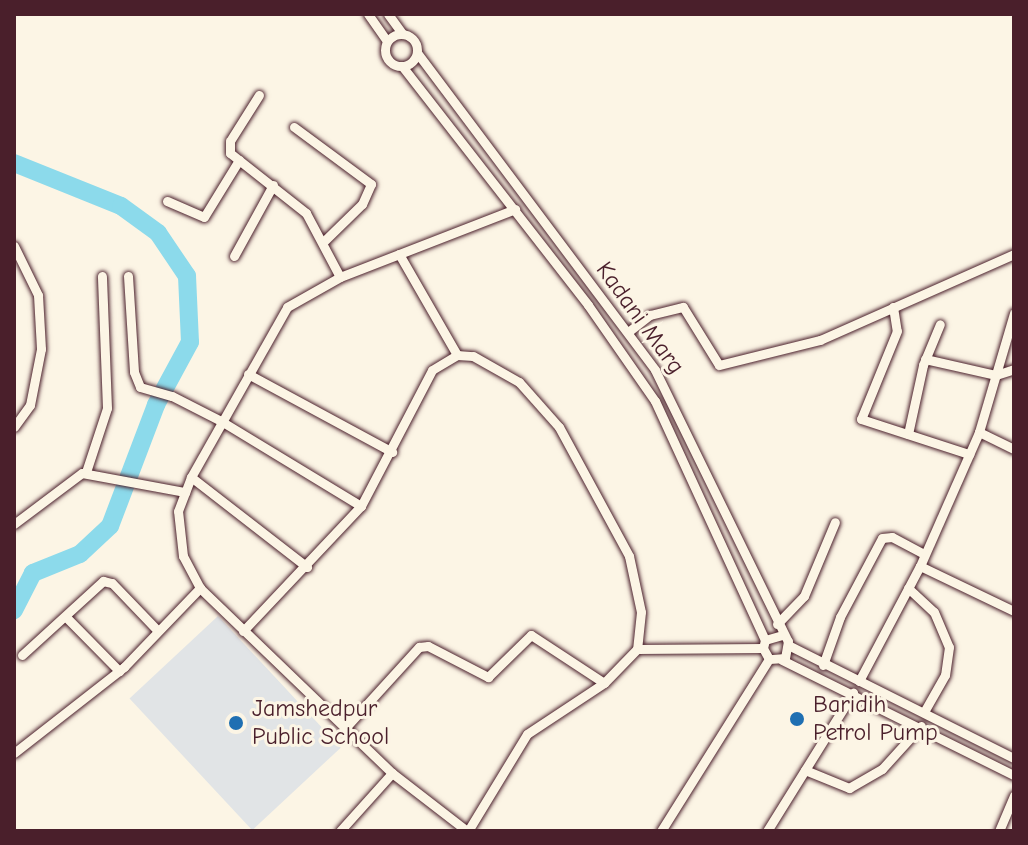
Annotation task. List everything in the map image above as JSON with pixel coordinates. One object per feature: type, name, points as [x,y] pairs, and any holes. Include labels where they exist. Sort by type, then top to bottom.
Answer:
[{"type":"street","points":[[368,14],[387,41],[389,60],[402,66],[418,54],[413,38],[402,33],[388,14]]},
{"type":"street","points":[[387,41],[402,33]]},
{"type":"street","name":"Kadani Marg","points":[[418,54],[628,332],[677,406],[782,635],[790,646]]},
{"type":"street","name":"Kadani Marg","points":[[402,66],[515,209],[655,401],[769,659]]},
{"type":"street","points":[[259,95],[230,141],[230,153],[306,213],[340,277]]},
{"type":"street","points":[[294,127],[371,184],[362,204],[323,242]]},
{"type":"street","points":[[167,201],[204,217],[239,160]]},
{"type":"street","points":[[234,256],[273,185]]},
{"type":"street","points":[[399,254],[457,355],[501,368],[538,400],[559,427],[629,556],[641,612],[637,649],[604,683],[527,734],[468,831],[392,773],[347,726],[200,588],[179,538],[178,511],[191,477],[287,307],[340,277],[399,254],[515,209]]},
{"type":"street","points":[[14,246],[38,295],[41,349],[34,396],[14,427]]},
{"type":"street","points":[[628,332],[650,315],[683,307],[719,365],[820,340],[1014,254]]},
{"type":"street","points":[[14,524],[86,472],[107,408],[102,276]]},
{"type":"street","points":[[128,276],[134,372],[140,387],[172,396],[221,421],[361,506]]},
{"type":"street","points":[[893,307],[897,331],[861,419],[969,454]]},
{"type":"street","points":[[859,681],[920,566],[979,432],[1014,313]]},
{"type":"street","points":[[908,434],[925,359],[940,324]]},
{"type":"street","points":[[243,631],[307,567],[361,506],[392,452],[432,370],[457,355]]},
{"type":"street","points":[[925,359],[996,375],[1014,369]]},
{"type":"street","points":[[248,374],[392,452]]},
{"type":"street","points":[[979,432],[1014,449]]},
{"type":"street","points":[[86,472],[132,484],[185,492]]},
{"type":"street","points":[[191,477],[307,567]]},
{"type":"street","points":[[777,624],[804,596],[835,522]]},
{"type":"street","points":[[823,665],[840,617],[882,538],[892,537],[924,554]]},
{"type":"street","points":[[920,566],[1014,611]]},
{"type":"street","points":[[22,655],[66,617],[92,589],[108,581],[158,631]]},
{"type":"street","points":[[14,753],[119,671],[200,588]]},
{"type":"street","points":[[908,588],[934,612],[949,647],[945,675],[924,712]]},
{"type":"street","points":[[66,617],[119,671]]},
{"type":"street","points":[[347,726],[419,647],[428,646],[488,677],[531,635],[604,683]]},
{"type":"street","points":[[637,649],[764,644],[782,635]]},
{"type":"street","points":[[782,660],[790,646],[1014,758]]},
{"type":"street","points":[[661,831],[769,659],[782,660],[853,693],[1014,775]]},
{"type":"street","points":[[767,831],[853,693]]},
{"type":"street","points":[[805,770],[849,788],[882,769],[921,726]]},
{"type":"street","points":[[340,831],[392,773]]},
{"type":"street","points":[[999,831],[1014,795]]},
{"type":"shaded area","name":"Jamshedpur Public School","points":[[218,616],[341,748],[252,830],[130,699]]},
{"type":"waterway","points":[[14,163],[121,206],[158,233],[187,276],[190,342],[156,405],[110,526],[80,554],[33,573],[14,610]]},
{"type":"place","name":"Baridih Petrol Pump","points":[[797,719]]},
{"type":"place","name":"Jamshedpur Public School","points":[[236,723]]}]
